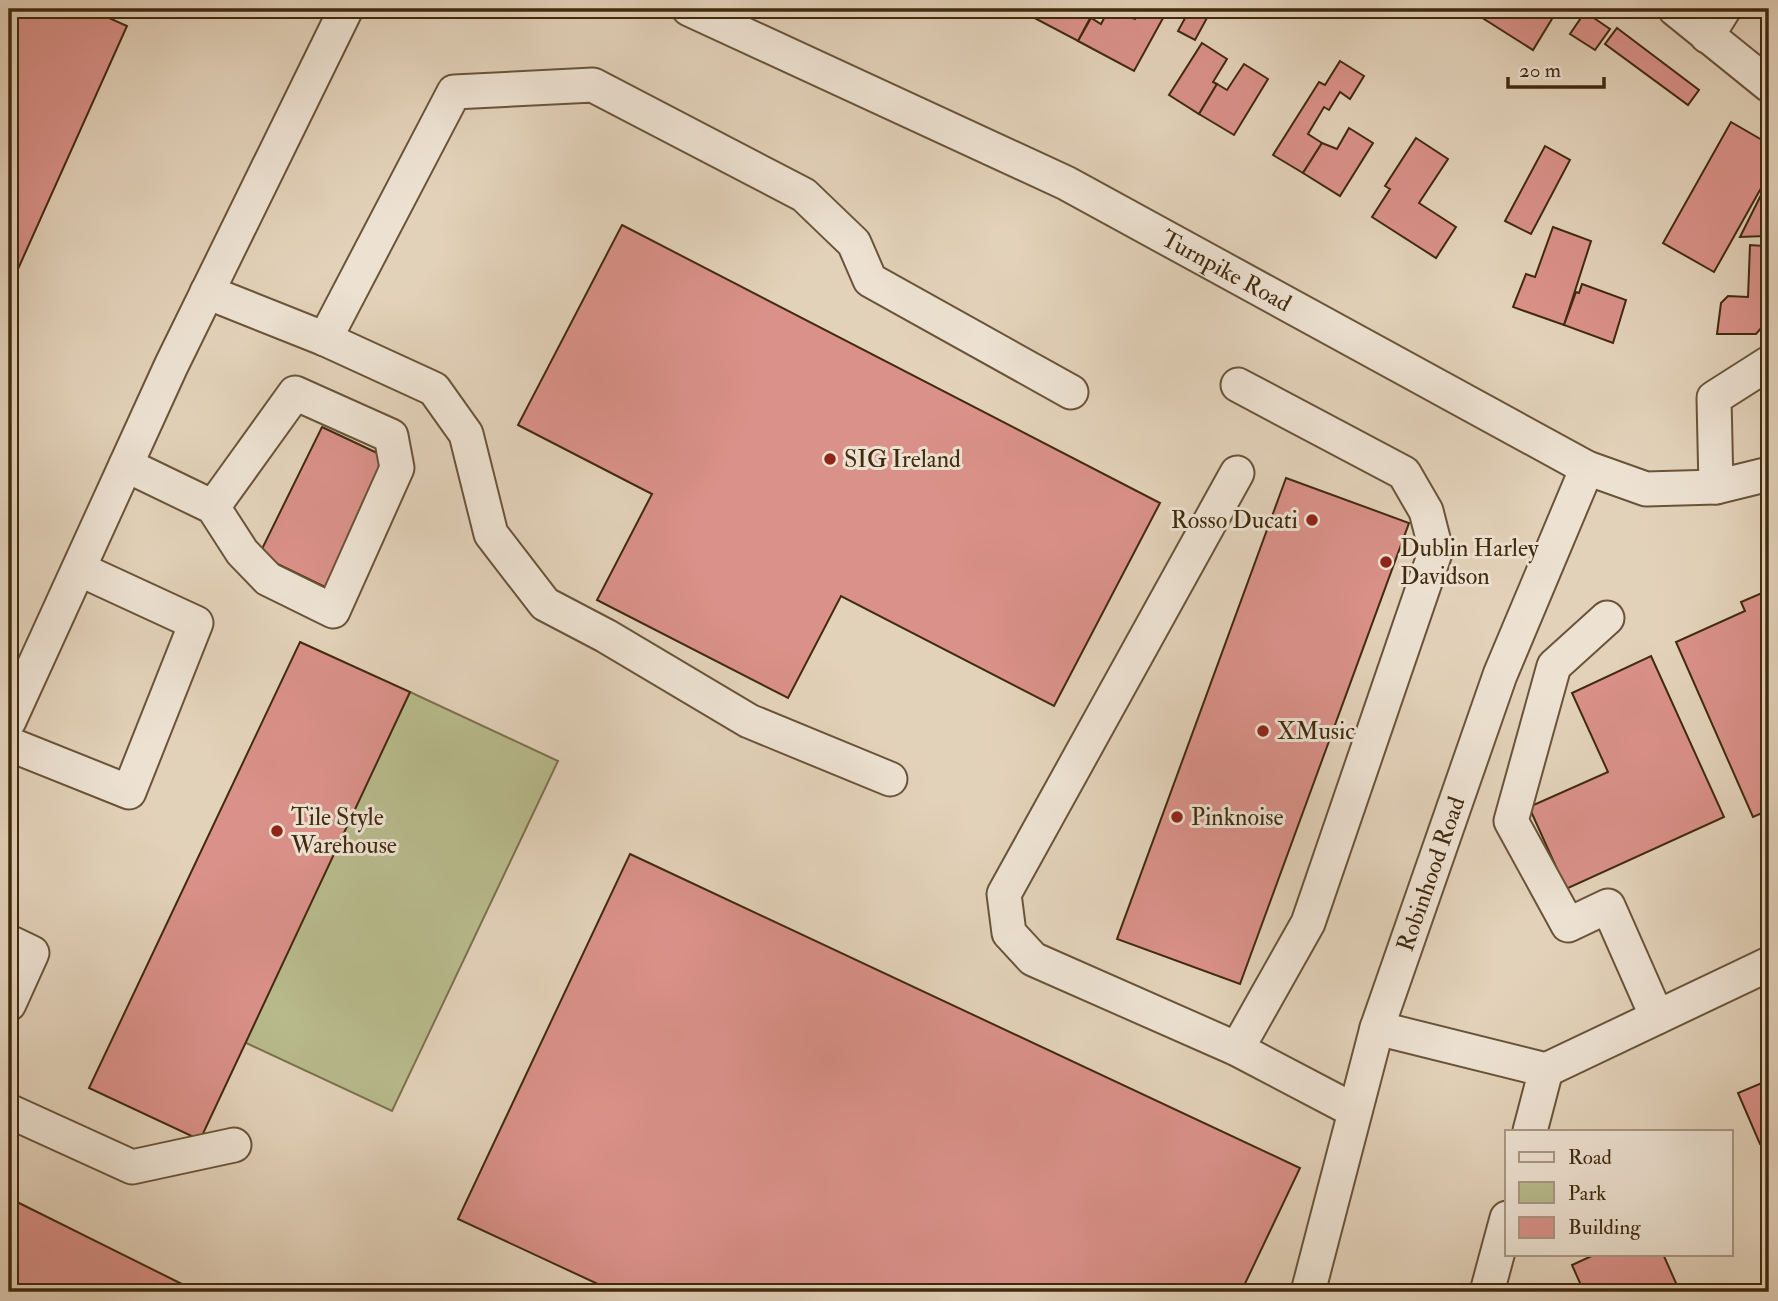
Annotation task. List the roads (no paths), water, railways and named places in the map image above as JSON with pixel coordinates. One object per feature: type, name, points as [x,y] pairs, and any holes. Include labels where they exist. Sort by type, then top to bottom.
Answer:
[{"type":"street","points":[[9,721],[207,292],[346,9]]},
{"type":"street","name":"Turnpike Road","points":[[689,9],[1066,183],[1587,468],[1646,489],[1716,487],[1769,474]]},
{"type":"street","points":[[1675,9],[1716,23],[1769,85]]},
{"type":"street","points":[[325,339],[454,92],[593,85],[804,195],[854,243],[870,280],[1071,392]]},
{"type":"street","points":[[207,292],[325,339],[434,389],[466,434],[491,534],[545,604],[606,636],[749,722],[890,779]]},
{"type":"street","points":[[1716,487],[1714,398],[1769,363]]},
{"type":"street","points":[[1237,1049],[1308,923],[1437,550],[1426,511],[1404,473],[1238,385]]},
{"type":"street","points":[[126,465],[213,506],[242,552],[268,579],[333,611],[397,468],[391,436],[295,393],[213,506]]},
{"type":"street","name":"Robinhood Road","points":[[1308,1292],[1377,1028],[1500,675],[1587,468]]},
{"type":"street","points":[[1237,473],[1004,894],[1009,933],[1033,959],[1237,1049],[1355,1111]]},
{"type":"street","points":[[9,744],[129,792],[163,708],[196,623],[79,569]]},
{"type":"street","points":[[1607,618],[1554,666],[1511,821],[1568,925],[1608,906],[1657,1017]]},
{"type":"street","points":[[9,942],[32,953],[9,1004]]},
{"type":"street","points":[[1377,1028],[1546,1070],[1769,964]]},
{"type":"street","points":[[1530,1130],[1546,1070]]},
{"type":"street","points":[[9,1111],[132,1167],[234,1145]]},
{"type":"street","points":[[1487,1292],[1505,1225]]},
{"type":"place","name":"SIG Ireland","points":[[830,459]]},
{"type":"place","name":"Rosso Ducati","points":[[1312,520]]},
{"type":"place","name":"Dublin Harley Davidson","points":[[1386,562]]},
{"type":"place","name":"XMusic","points":[[1263,731]]},
{"type":"place","name":"Pinknoise","points":[[1177,817]]},
{"type":"place","name":"Tile Style Warehouse","points":[[277,831]]}]
